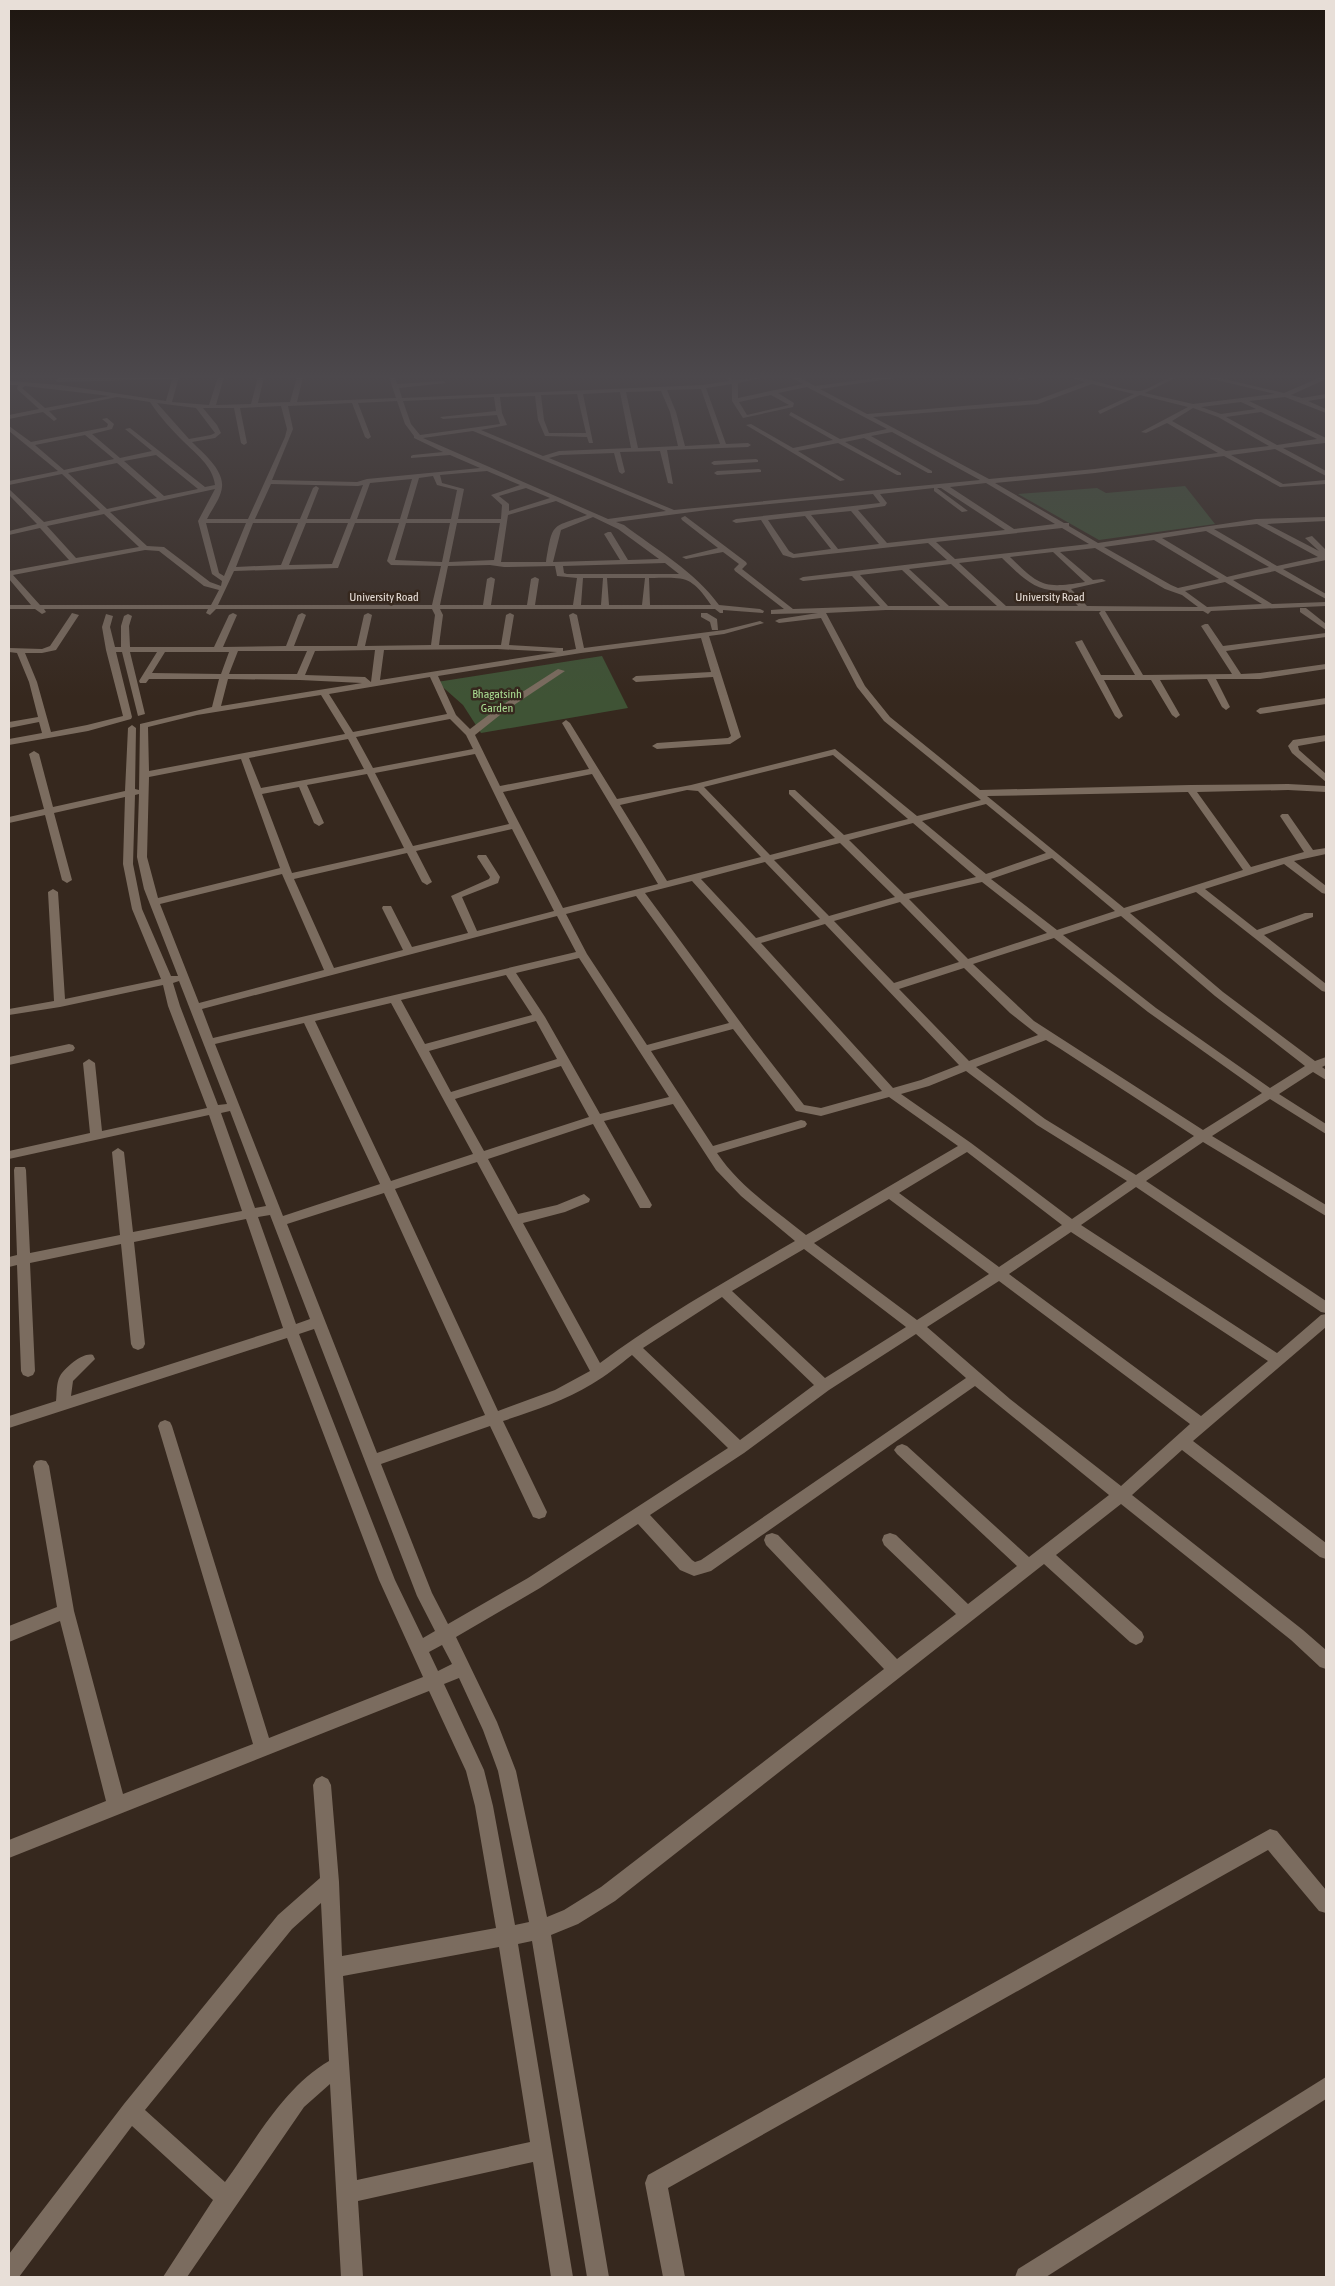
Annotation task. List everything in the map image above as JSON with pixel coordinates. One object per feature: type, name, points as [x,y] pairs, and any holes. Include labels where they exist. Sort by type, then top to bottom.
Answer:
[{"type":"street","points":[[76,484],[145,548]]},
{"type":"street","points":[[146,484],[162,498]]},
{"type":"street","points":[[197,484],[203,489]]},
{"type":"street","points":[[211,612],[223,589],[268,484]]},
{"type":"street","points":[[344,484],[361,484]]},
{"type":"street","points":[[230,569],[335,566],[340,560],[352,521],[368,484]]},
{"type":"street","points":[[414,484],[391,561],[394,563],[490,563],[504,566],[666,561]]},
{"type":"street","points":[[435,647],[437,612],[461,488],[439,484]]},
{"type":"street","points":[[521,484],[621,527],[704,589],[720,611]]},
{"type":"street","points":[[605,484],[674,512]]},
{"type":"street","points":[[942,484],[1012,531]]},
{"type":"street","points":[[607,521],[674,512],[947,484]]},
{"type":"street","points":[[992,484],[1066,525],[1168,587],[1178,590],[1202,611]]},
{"type":"street","points":[[1278,484],[1282,486],[1308,484]]},
{"type":"street","points":[[9,533],[219,486]]},
{"type":"street","points":[[219,486],[202,521],[216,574],[226,580]]},
{"type":"street","points":[[490,563],[498,560],[504,518],[504,501],[494,495],[526,486]]},
{"type":"street","points":[[930,486],[964,511]]},
{"type":"street","points":[[284,568],[316,488]]},
{"type":"street","points":[[9,491],[73,560]]},
{"type":"street","points":[[736,521],[853,510],[884,504],[874,491]]},
{"type":"street","points":[[202,521],[403,522],[504,518],[555,499]]},
{"type":"street","points":[[853,510],[885,546]]},
{"type":"street","points":[[807,514],[836,551]]},
{"type":"street","points":[[550,564],[555,532],[558,528],[593,515]]},
{"type":"street","points":[[685,518],[743,564],[738,569],[790,610]]},
{"type":"street","points":[[763,518],[789,555],[1066,525]]},
{"type":"street","points":[[1288,520],[1300,531]]},
{"type":"street","points":[[803,579],[955,563],[1095,544],[1157,538],[1256,521],[1325,520]]},
{"type":"street","points":[[1256,521],[1326,557]]},
{"type":"street","points":[[1207,528],[1326,597]]},
{"type":"street","points":[[608,534],[626,563]]},
{"type":"street","points":[[1157,538],[1272,607]]},
{"type":"street","points":[[1309,538],[1326,557]]},
{"type":"street","points":[[929,540],[1004,608]]},
{"type":"street","points":[[9,574],[73,560],[145,548],[161,549],[206,584],[223,589]]},
{"type":"street","points":[[686,556],[725,549]]},
{"type":"street","points":[[1054,550],[1091,583]]},
{"type":"street","points":[[1004,556],[1041,588],[1066,588],[1102,581]]},
{"type":"street","points":[[1178,590],[1326,557]]},
{"type":"street","points":[[558,564],[560,574],[566,576],[688,576]]},
{"type":"street","points":[[904,568],[947,608]]},
{"type":"street","points":[[9,574],[42,610]]},
{"type":"street","points":[[855,574],[886,608]]},
{"type":"street","points":[[486,608],[492,579]]},
{"type":"street","points":[[530,608],[535,579]]},
{"type":"street","points":[[577,652],[575,611],[580,579]]},
{"type":"street","points":[[605,580],[605,608]]},
{"type":"street","points":[[646,608],[647,580]]},
{"type":"street","points":[[1168,587],[1168,589],[1202,611]]},
{"type":"street","points":[[1066,588],[1086,609]]},
{"type":"street","name":"University Road","points":[[685,636],[704,635],[760,623],[797,619],[822,612],[886,608],[1202,611],[1326,604]]},
{"type":"street","name":"University Road","points":[[42,610],[76,615],[109,616],[211,612],[233,615],[302,616],[368,615],[486,608],[530,608],[704,615],[720,611],[751,617]]},
{"type":"street","name":"University Road","points":[[9,612],[42,610],[437,612],[510,615],[605,608],[774,612],[790,610],[822,612],[1104,613],[1326,609]]},
{"type":"street","points":[[1303,610],[1326,628]]},
{"type":"street","points":[[9,742],[47,734],[685,636],[751,617],[760,611]]},
{"type":"street","points":[[774,612],[781,615],[779,621]]},
{"type":"street","points":[[822,612],[861,687],[887,719],[1053,854],[1219,994],[1320,1064],[1326,1076]]},
{"type":"street","points":[[1104,613],[1140,677]]},
{"type":"street","points":[[9,650],[42,651],[53,648],[76,615]]},
{"type":"street","points":[[218,648],[233,615]]},
{"type":"street","points":[[361,647],[368,615]]},
{"type":"street","points":[[505,647],[510,615]]},
{"type":"street","points":[[704,615],[714,621],[715,628]]},
{"type":"street","points":[[109,616],[106,627],[110,650],[136,721],[139,786],[129,879],[137,909],[175,979],[196,1007],[425,1596],[463,1668],[491,1728],[507,1771],[540,1930],[598,2277]]},
{"type":"street","points":[[128,616],[124,628],[125,649],[135,688],[144,874],[154,902],[175,979],[174,1006],[214,1111],[292,1333],[387,1580],[475,1770],[484,1806],[507,1937],[562,2277]]},
{"type":"street","points":[[289,648],[302,616]]},
{"type":"street","points":[[751,617],[760,623]]},
{"type":"street","points":[[797,619],[813,624],[834,636]]},
{"type":"street","points":[[1204,626],[1238,676]]},
{"type":"street","points":[[657,746],[735,740],[736,731],[704,635]]},
{"type":"street","points":[[1220,649],[1326,635]]},
{"type":"street","points":[[1079,642],[1119,716]]},
{"type":"street","points":[[300,677],[313,647]]},
{"type":"street","points":[[110,650],[505,647],[548,648],[577,652]]},
{"type":"street","points":[[216,709],[224,676],[235,648]]},
{"type":"street","points":[[371,684],[380,648]]},
{"type":"street","points":[[135,688],[146,676],[163,649]]},
{"type":"street","points":[[20,650],[33,682],[47,734]]},
{"type":"street","points":[[1098,678],[1260,676],[1326,667]]},
{"type":"street","points":[[470,734],[502,709],[561,671]]},
{"type":"street","points":[[433,674],[452,716],[470,734],[514,826],[582,954],[720,1167],[746,1194],[805,1242],[918,1328],[976,1378],[1326,1661]]},
{"type":"street","points":[[636,679],[716,674]]},
{"type":"street","points":[[146,676],[355,678],[365,680],[371,684]]},
{"type":"street","points":[[1210,676],[1226,707]]},
{"type":"street","points":[[1154,677],[1176,716]]},
{"type":"street","points":[[324,692],[352,737],[427,882]]},
{"type":"street","points":[[1260,711],[1326,701]]},
{"type":"street","points":[[9,820],[49,811],[244,756],[352,737],[452,716]]},
{"type":"street","points":[[9,725],[43,719]]},
{"type":"street","points":[[566,723],[664,885]]},
{"type":"street","points":[[1326,738],[1296,742],[1292,746],[1326,779]]},
{"type":"street","points":[[257,792],[477,751]]},
{"type":"street","points":[[614,803],[693,787],[835,752],[918,820],[984,878],[1058,934],[1152,1010],[1326,1130]]},
{"type":"street","points":[[34,754],[67,880]]},
{"type":"street","points":[[244,756],[287,873],[330,972]]},
{"type":"street","points":[[496,790],[595,771]]},
{"type":"street","points":[[302,784],[319,823]]},
{"type":"street","points":[[693,787],[704,791],[826,922],[966,1066],[1041,1122],[1136,1181],[1326,1308]]},
{"type":"street","points":[[978,793],[1190,788],[1288,787],[1326,789]]},
{"type":"street","points":[[1190,788],[1249,871]]},
{"type":"street","points":[[792,792],[843,839],[965,964],[1045,1036],[1063,1045],[1203,1136],[1326,1211]]},
{"type":"street","points":[[196,1007],[988,801]]},
{"type":"street","points":[[1285,816],[1310,853]]},
{"type":"street","points":[[154,902],[514,826]]},
{"type":"street","points":[[890,988],[1124,914],[1249,871],[1310,853],[1326,851]]},
{"type":"street","points":[[754,942],[902,898],[984,878],[1053,854]]},
{"type":"street","points":[[474,934],[456,896],[494,881],[495,877],[482,857]]},
{"type":"street","points":[[1286,860],[1326,890]]},
{"type":"street","points":[[694,877],[890,1093],[967,1146],[1071,1225],[1278,1361]]},
{"type":"street","points":[[1198,889],[1326,989]]},
{"type":"street","points":[[53,892],[60,1004]]},
{"type":"street","points":[[639,892],[736,1025],[800,1108],[822,1112],[925,1083],[1045,1036]]},
{"type":"street","points":[[387,908],[409,952]]},
{"type":"street","points":[[1255,934],[1309,915]]},
{"type":"street","points":[[210,1042],[582,954]]},
{"type":"street","points":[[509,971],[539,1016],[645,1205]]},
{"type":"street","points":[[9,1012],[60,1004],[175,979]]},
{"type":"street","points":[[394,998],[598,1373]]},
{"type":"street","points":[[422,1049],[539,1016]]},
{"type":"street","points":[[308,1019],[538,1512]]},
{"type":"street","points":[[645,1049],[736,1025]]},
{"type":"street","points":[[9,1061],[69,1048]]},
{"type":"street","points":[[449,1098],[565,1061]]},
{"type":"street","points":[[89,1063],[96,1136]]},
{"type":"street","points":[[418,1650],[534,1583],[640,1515],[739,1448],[824,1386],[918,1328],[1203,1136],[1320,1064]]},
{"type":"street","points":[[9,1262],[128,1236],[250,1213],[277,1215],[388,1187],[596,1119],[676,1099]]},
{"type":"street","points":[[9,1155],[234,1106]]},
{"type":"street","points":[[709,1151],[801,1124]]},
{"type":"street","points":[[372,1461],[557,1396],[583,1383],[632,1346],[722,1290],[890,1194],[967,1146]]},
{"type":"street","points":[[118,1152],[138,1344]]},
{"type":"street","points":[[20,1170],[28,1371]]},
{"type":"street","points":[[890,1194],[1201,1424]]},
{"type":"street","points":[[515,1220],[560,1209],[584,1200]]},
{"type":"street","points":[[722,1290],[824,1386]]},
{"type":"street","points":[[333,1968],[540,1930],[571,1917],[608,1894],[898,1670],[1121,1494],[1201,1424],[1326,1320]]},
{"type":"street","points":[[9,1422],[292,1333],[319,1322]]},
{"type":"street","points":[[632,1346],[739,1448]]},
{"type":"street","points":[[63,1405],[66,1379],[88,1359]]},
{"type":"street","points":[[640,1515],[686,1565],[694,1569],[705,1566],[976,1378]]},
{"type":"street","points":[[165,1426],[263,1749]]},
{"type":"street","points":[[1182,1441],[1326,1552]]},
{"type":"street","points":[[902,1450],[1029,1567]]},
{"type":"street","points":[[42,1466],[66,1611],[116,1804]]},
{"type":"street","points":[[772,1540],[898,1670]]},
{"type":"street","points":[[890,1540],[968,1615]]},
{"type":"street","points":[[1044,1555],[1136,1637]]},
{"type":"street","points":[[9,1634],[66,1611]]},
{"type":"street","points":[[9,1849],[116,1804],[263,1749],[463,1668]]},
{"type":"street","points":[[322,1785],[330,1882],[333,1968],[352,2277]]},
{"type":"street","points":[[674,2277],[656,2183],[1270,1838],[1326,1904]]},
{"type":"street","points":[[9,2272],[131,2111],[285,1922],[330,1882]]},
{"type":"street","points":[[174,2277],[227,2198],[297,2100],[318,2079],[340,2066]]},
{"type":"street","points":[[1026,2277],[1326,2087]]},
{"type":"street","points":[[131,2111],[227,2198]]},
{"type":"street","points":[[348,2194],[541,2150]]},
{"type":"green space","points":[[1185,486],[1215,524],[1099,540],[1018,494],[1097,488],[1106,493]]},
{"type":"green space","name":"Bhagatsinh Garden","points":[[602,656],[628,708],[481,733],[463,705],[437,682]]}]
